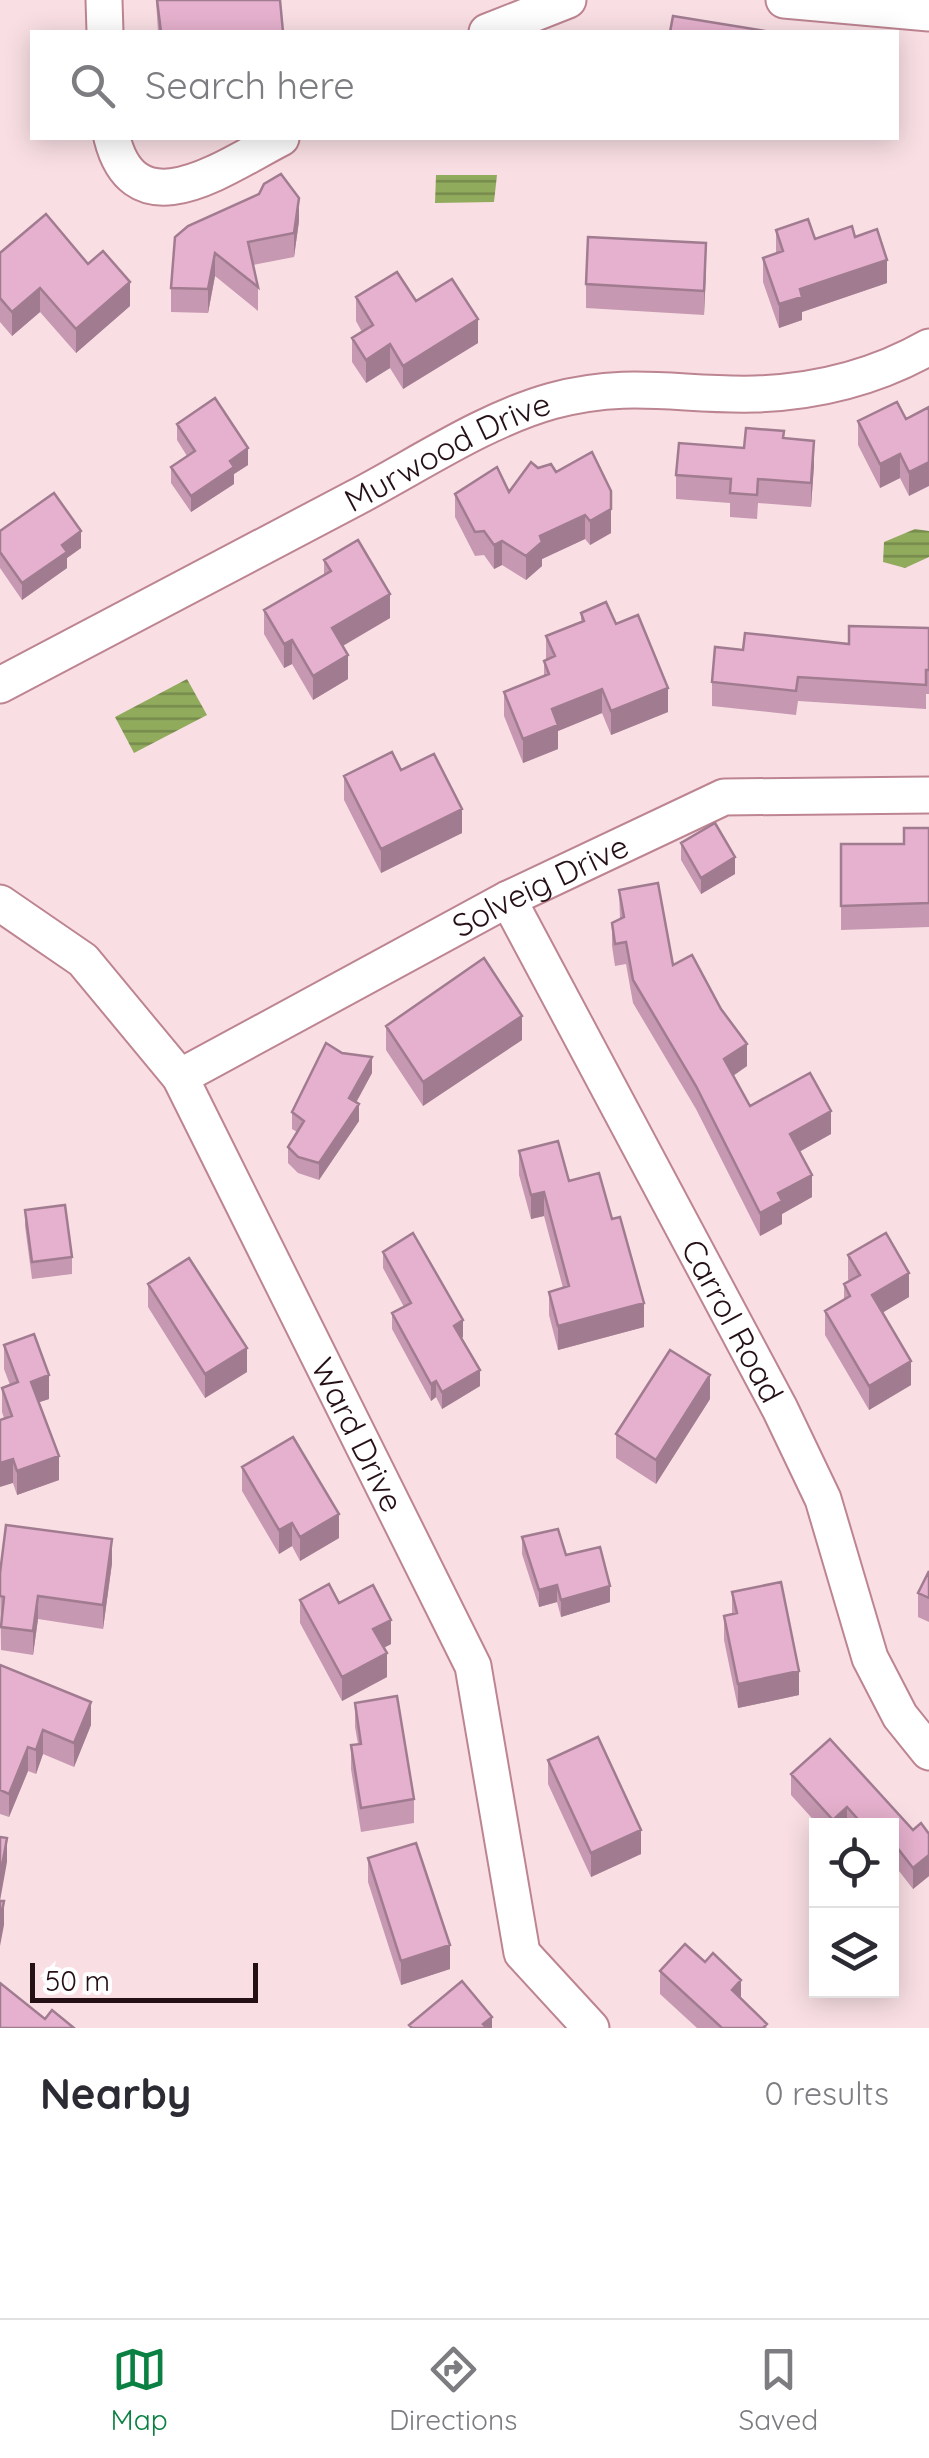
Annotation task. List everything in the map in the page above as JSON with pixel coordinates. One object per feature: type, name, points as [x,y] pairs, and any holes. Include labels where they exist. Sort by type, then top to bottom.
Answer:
[{"type":"street","points":[[104,0],[105,30]]},
{"type":"street","points":[[492,30],[568,0]]},
{"type":"street","points":[[784,0],[929,13]]},
{"type":"street","points":[[113,140],[118,161],[138,184],[166,190],[212,173],[277,140]]},
{"type":"street","name":"Murwood Drive","points":[[0,686],[435,455],[548,402],[604,389],[673,388],[753,394],[801,390],[854,380],[929,347]]},
{"type":"street","name":"Solveig Drive","points":[[180,1077],[508,899],[724,797],[929,794]]},
{"type":"street","name":"Carrol Road","points":[[508,899],[780,1410],[823,1499],[870,1658],[900,1716],[929,1752]]},
{"type":"street","name":"Ward Drive","points":[[0,903],[83,960],[180,1077],[472,1666],[522,1952],[591,2028]]},
{"type":"shaded area","points":[[436,175],[497,175],[494,202],[435,203]]},
{"type":"shaded area","points":[[915,529],[929,531],[929,557],[905,568],[883,562],[884,542]]},
{"type":"shaded area","points":[[187,679],[207,715],[134,753],[115,717]]},
{"type":"building","points":[[157,0],[280,0],[283,30],[161,30]]},
{"type":"building","points":[[673,16],[759,30],[670,30]]},
{"type":"building","points":[[281,174],[299,198],[294,233],[248,242],[258,287],[215,253],[208,289],[171,288],[175,237],[188,226],[259,194],[264,184]]},
{"type":"building","points":[[46,214],[88,264],[103,251],[130,282],[76,329],[40,288],[12,312],[0,298],[0,253]]},
{"type":"building","points":[[808,219],[815,239],[852,226],[855,237],[877,229],[887,260],[800,289],[802,297],[779,304],[763,258],[783,251],[776,230]]},
{"type":"building","points":[[588,237],[706,243],[704,291],[586,284]]},
{"type":"building","points":[[397,272],[416,301],[452,279],[478,319],[403,366],[390,344],[366,360],[352,338],[373,325],[356,297]]},
{"type":"building","points":[[215,398],[248,448],[230,461],[234,467],[191,496],[171,467],[195,451],[177,424]]},
{"type":"building","points":[[897,402],[906,419],[929,407],[929,462],[909,472],[900,454],[880,464],[858,421]]},
{"type":"building","points":[[746,428],[784,431],[783,438],[814,441],[811,483],[758,479],[757,495],[730,493],[731,479],[676,475],[679,443],[744,448]]},
{"type":"building","points":[[592,452],[611,491],[611,509],[590,521],[585,515],[540,536],[542,542],[526,556],[502,541],[494,545],[484,531],[475,532],[455,494],[497,467],[509,492],[531,462],[538,468],[551,464],[556,472]]},
{"type":"building","points":[[54,493],[81,531],[62,545],[67,552],[22,583],[0,552],[0,531]]},
{"type":"building","points":[[358,540],[390,594],[332,628],[348,655],[313,676],[292,640],[284,644],[264,610],[331,571],[324,560]]},
{"type":"building","points":[[606,602],[616,624],[638,615],[668,688],[611,711],[602,689],[552,709],[558,725],[523,739],[504,692],[549,674],[544,661],[555,656],[546,636],[584,621],[581,613]]},
{"type":"building","points":[[849,626],[929,628],[926,685],[798,677],[796,691],[712,682],[715,647],[743,650],[745,633],[849,644]]},
{"type":"building","points":[[392,752],[401,770],[434,754],[462,809],[381,849],[344,776]]},
{"type":"building","points":[[715,823],[735,857],[701,878],[681,843]]},
{"type":"building","points":[[904,828],[929,828],[929,903],[841,906],[841,844],[904,844]]},
{"type":"building","points":[[658,883],[673,965],[692,955],[721,1009],[747,1044],[724,1059],[750,1106],[810,1073],[831,1111],[790,1134],[812,1175],[778,1193],[782,1201],[760,1213],[696,1086],[633,980],[626,942],[615,944],[612,923],[624,917],[619,890]]},
{"type":"building","points":[[484,958],[522,1016],[423,1082],[386,1026]]},
{"type":"building","points":[[326,1043],[342,1053],[372,1057],[349,1098],[359,1104],[319,1163],[298,1157],[288,1147],[304,1121],[292,1112]]},
{"type":"building","points":[[558,1141],[569,1181],[599,1173],[612,1219],[620,1217],[644,1303],[558,1326],[549,1292],[569,1286],[544,1192],[531,1195],[519,1151]]},
{"type":"building","points":[[65,1205],[72,1257],[32,1262],[25,1210]]},
{"type":"building","points":[[413,1233],[463,1320],[454,1326],[480,1370],[442,1392],[436,1381],[431,1384],[392,1313],[411,1303],[383,1252]]},
{"type":"building","points":[[886,1233],[909,1273],[872,1295],[911,1361],[869,1386],[825,1311],[850,1296],[844,1284],[860,1275],[848,1255]]},
{"type":"building","points":[[189,1258],[247,1348],[205,1374],[148,1284]]},
{"type":"building","points":[[34,1334],[49,1375],[31,1382],[59,1456],[17,1471],[13,1459],[0,1463],[0,1420],[12,1416],[2,1388],[18,1382],[4,1345]]},
{"type":"building","points":[[670,1350],[710,1375],[656,1460],[616,1434]]},
{"type":"building","points":[[293,1437],[339,1514],[300,1537],[292,1523],[279,1530],[242,1467]]},
{"type":"building","points":[[6,1525],[112,1539],[103,1605],[38,1596],[33,1631],[1,1627],[4,1597],[0,1596],[0,1573]]},
{"type":"building","points":[[558,1529],[566,1555],[600,1547],[610,1586],[561,1600],[557,1585],[539,1590],[522,1537]]},
{"type":"building","points":[[929,1571],[929,1598],[918,1593]]},
{"type":"building","points":[[781,1582],[799,1671],[738,1684],[724,1616],[737,1613],[732,1592]]},
{"type":"building","points":[[329,1584],[339,1603],[373,1585],[391,1620],[373,1629],[387,1653],[342,1677],[300,1600]]},
{"type":"building","points":[[0,1665],[91,1702],[74,1743],[43,1730],[36,1750],[28,1747],[9,1794],[0,1790]]},
{"type":"building","points":[[397,1696],[414,1799],[361,1808],[351,1745],[361,1744],[355,1703]]},
{"type":"building","points":[[598,1737],[641,1830],[591,1853],[548,1760]]},
{"type":"building","points":[[830,1739],[913,1830],[921,1823],[929,1834],[929,1855],[913,1868],[899,1850],[899,1818],[857,1818],[847,1807],[831,1818],[791,1774]]},
{"type":"building","points":[[0,1837],[7,1838],[0,1877]]},
{"type":"building","points":[[416,1843],[450,1945],[401,1961],[368,1858]]},
{"type":"building","points":[[685,1944],[705,1962],[713,1953],[741,1980],[732,1990],[767,2024],[763,2028],[722,2028],[660,1971]]},
{"type":"building","points":[[462,1981],[492,2017],[483,2024],[487,2028],[409,2025]]},
{"type":"building","points":[[0,1983],[45,2019],[52,2010],[74,2028],[0,2028]]}]
